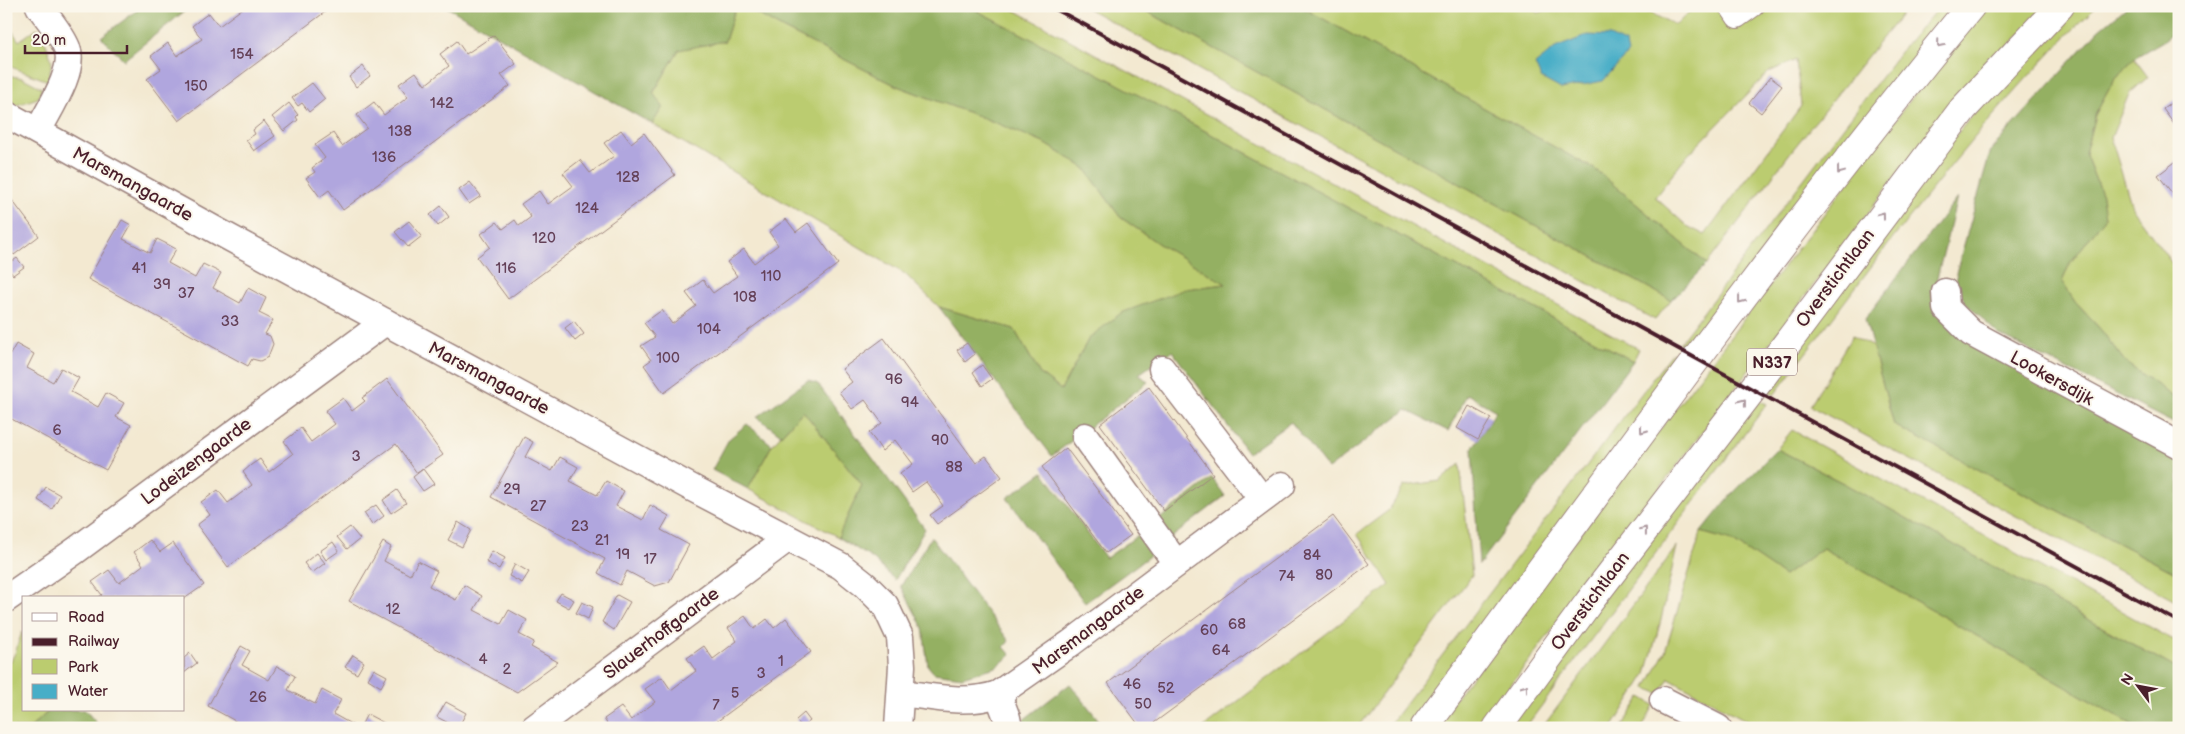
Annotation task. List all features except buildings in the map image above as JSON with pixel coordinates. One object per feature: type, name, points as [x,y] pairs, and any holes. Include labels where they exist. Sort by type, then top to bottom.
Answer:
[{"type":"main road","points":[[1424,728],[1695,359],[1900,93],[1971,6]]},
{"type":"main road","name":"Overstichtlaan","points":[[1497,728],[1589,602],[1752,390],[1963,109],[2060,6]]},
{"type":"street","points":[[38,6],[67,48],[69,60],[65,76],[38,131]]},
{"type":"street","points":[[1729,6],[1737,18],[1754,6]]},
{"type":"street","name":"Marsmangaarde","points":[[6,114],[385,322],[841,566],[865,585],[885,605],[900,637],[901,694],[898,728]]},
{"type":"street","name":"Lookersdijk","points":[[1945,292],[1946,308],[1971,333],[2179,445]]},
{"type":"street","name":"Lodeizengaarde","points":[[6,599],[75,551],[385,322]]},
{"type":"street","name":"Marsmangaarde","points":[[901,694],[972,700],[984,699],[998,694],[1015,684],[1071,643],[1272,492],[1162,369]]},
{"type":"street","points":[[1085,436],[1176,563]]},
{"type":"street","name":"Slauerhoffgaarde","points":[[534,728],[788,538]]},
{"type":"street","points":[[998,694],[1009,728]]},
{"type":"street","points":[[1663,700],[1718,728]]},
{"type":"green space","points":[[143,6],[191,6],[124,60],[101,37]]},
{"type":"green space","points":[[445,6],[736,6],[725,41],[679,50],[653,93],[663,107],[652,124]]},
{"type":"green space","points":[[736,6],[743,6],[784,29],[897,86],[994,122],[1046,144],[1085,168],[1120,217],[1159,244],[1227,284],[1185,289],[1089,338],[1061,390],[1040,374],[1014,329],[939,307],[905,274],[652,124],[663,107],[653,94],[679,49],[725,41]]},
{"type":"green space","points":[[743,6],[968,6],[1114,82],[1633,361],[1479,565],[1472,449],[1496,411],[1467,394],[1448,431],[1406,410],[1328,469],[1291,422],[1248,453],[1172,351],[1139,374],[1148,382],[1052,456],[939,307],[1014,329],[1040,374],[1061,390],[1089,338],[1121,313],[1185,289],[1226,284],[1159,244],[1120,217],[1085,168],[1046,144],[994,122],[897,86],[784,29]]},
{"type":"green space","points":[[968,6],[1007,6],[1639,349],[1633,361],[1114,82]]},
{"type":"green space","points":[[1083,6],[1137,6],[1671,300],[1655,320]]},
{"type":"green space","points":[[1137,6],[1300,6],[1596,170],[1707,264],[1671,300]]},
{"type":"green space","points":[[1300,6],[1532,6],[1538,13],[1559,6],[1634,6],[1676,25],[1695,6],[1713,6],[1734,29],[1766,6],[1908,6],[1790,153],[1707,264],[1596,170]],"holes":[[[1796,60],[1801,106],[1705,235],[1687,226],[1655,197],[1687,156],[1769,72]]]},
{"type":"green space","points":[[1940,6],[1958,6],[1692,351],[1679,344],[1904,47]]},
{"type":"green space","points":[[1982,6],[2045,6],[1915,151],[1509,687],[1481,728],[1433,728]]},
{"type":"green space","points":[[2075,6],[2097,6],[2009,97],[1968,145],[1889,244],[1774,395],[1762,388],[1933,162],[2018,62]]},
{"type":"green space","points":[[2128,6],[2179,6],[2179,27],[2163,41],[2134,58],[2114,80],[2095,115],[2085,153],[2102,196],[2105,218],[2070,263],[2062,282],[2075,302],[2101,330],[2126,363],[2179,401],[2179,426],[1998,334],[1966,303],[1958,290],[1956,273],[1991,150],[2099,30]]},
{"type":"green space","points":[[6,22],[19,41],[37,28],[46,44],[52,62],[48,81],[6,65]]},
{"type":"green space","points":[[2134,58],[2148,77],[2129,94],[2111,138],[2133,210],[2179,273],[2179,401],[2126,363],[2101,330],[2075,302],[2062,282],[2070,263],[2105,218],[2102,196],[2085,153],[2095,115],[2114,80]]},
{"type":"green space","points":[[6,75],[23,78],[42,88],[38,98],[17,105],[6,101]]},
{"type":"green space","points":[[1957,198],[1932,298],[1947,320],[2179,452],[2179,575],[1894,425],[1865,319]]},
{"type":"green space","points":[[1852,336],[1873,347],[1894,425],[2179,575],[2179,603],[1810,406]]},
{"type":"green space","points":[[1673,352],[1685,361],[1407,728],[1387,728]]},
{"type":"green space","points":[[808,380],[818,384],[925,529],[895,580],[873,559],[838,537],[862,485],[803,411],[781,435],[757,417]]},
{"type":"green space","points":[[1753,398],[1767,404],[1525,728],[1502,728]]},
{"type":"green space","points":[[803,411],[862,485],[838,537],[748,489],[772,445]]},
{"type":"green space","points":[[747,424],[772,445],[748,489],[712,470],[729,439]]},
{"type":"green space","points":[[1792,430],[2179,643],[2179,670],[1845,484],[1777,449]]},
{"type":"green space","points":[[1777,449],[1845,484],[2179,670],[2179,728],[2138,728],[1823,548],[1784,576],[1732,541],[1701,532],[1732,494]]},
{"type":"green space","points":[[1460,464],[1472,575],[1357,728],[1203,728],[1390,585],[1357,534],[1389,510],[1404,486],[1440,481]]},
{"type":"green space","points":[[1043,472],[1106,558],[1141,533],[1155,552],[1085,603],[1007,498]]},
{"type":"green space","points":[[1212,478],[1225,496],[1171,538],[1158,520]]},
{"type":"green space","points":[[1701,532],[1732,541],[1784,576],[1823,548],[2138,728],[1760,728],[1669,678],[1660,694],[1646,688],[1665,652]]},
{"type":"green space","points":[[931,537],[1009,641],[1004,647],[1011,655],[996,667],[962,677],[934,673],[928,666],[923,628],[901,586]]},
{"type":"green space","points":[[1677,546],[1661,620],[1646,674],[1612,728],[1542,728]]},
{"type":"green space","points":[[22,632],[22,712],[48,712],[30,728],[6,728],[6,670],[15,653]]},
{"type":"green space","points":[[1070,684],[1105,728],[1024,728],[1023,720]]},
{"type":"green space","points":[[1641,697],[1654,705],[1642,728],[1621,728]]},
{"type":"green space","points":[[48,712],[87,712],[101,728],[30,728]]},
{"type":"water","points":[[1588,35],[1610,36],[1626,44],[1628,53],[1603,81],[1561,89],[1541,78],[1535,64],[1555,48]]},
{"type":"railway","points":[[1050,6],[2179,622]]}]
